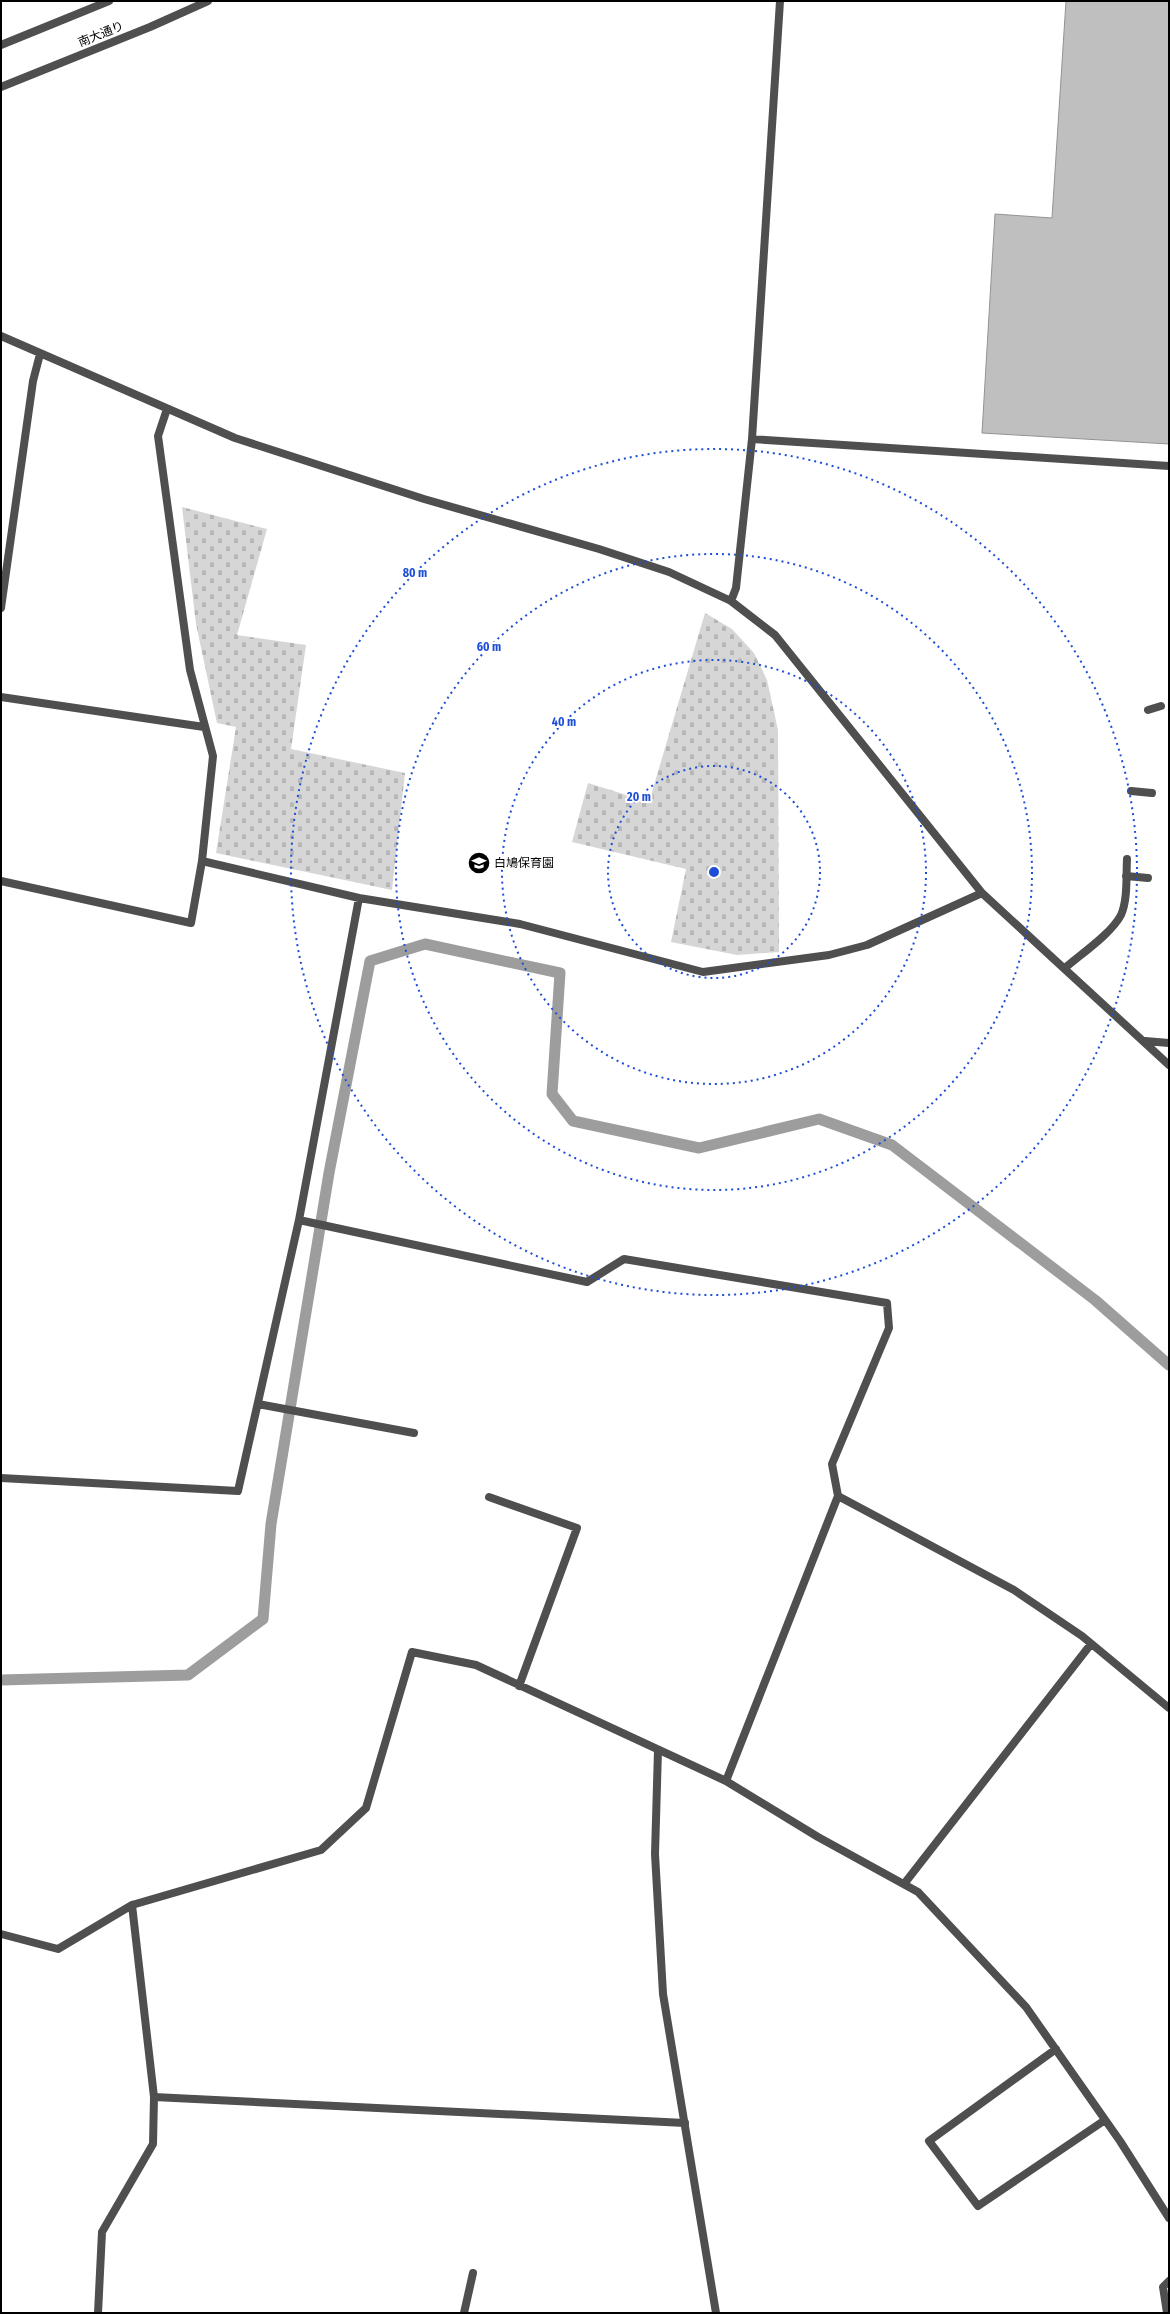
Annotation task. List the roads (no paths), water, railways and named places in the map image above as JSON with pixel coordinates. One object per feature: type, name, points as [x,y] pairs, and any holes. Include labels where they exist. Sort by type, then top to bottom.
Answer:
[{"type":"street","points":[[1,45],[109,1]]},
{"type":"street","name":"南大通り","points":[[1,87],[208,1]]},
{"type":"street","points":[[731,601],[736,588],[752,439],[780,1]]},
{"type":"street","points":[[1,336],[235,438],[424,499],[599,549],[669,572],[731,601],[775,635],[982,893],[1145,1041],[1169,1065]]},
{"type":"street","points":[[1,608],[33,381],[40,354]]},
{"type":"street","points":[[1,881],[191,922],[202,861],[213,756],[204,728],[190,670],[158,436],[167,409]]},
{"type":"street","points":[[752,439],[1169,466]]},
{"type":"street","points":[[1,697],[204,728]]},
{"type":"street","points":[[1148,710],[1161,706]]},
{"type":"street","points":[[1131,792],[1152,793]]},
{"type":"street","points":[[1065,968],[1114,924],[1124,904],[1127,860]]},
{"type":"street","points":[[202,861],[359,898],[520,924],[703,972],[829,955],[867,945],[982,893]]},
{"type":"street","points":[[1126,876],[1148,878]]},
{"type":"street","points":[[1,1478],[238,1491],[299,1220],[359,898]]},
{"type":"street","points":[[1145,1041],[1169,1043]]},
{"type":"street","points":[[299,1220],[587,1282],[624,1259],[886,1304],[889,1328],[832,1464],[838,1496],[726,1781]]},
{"type":"street","points":[[258,1404],[414,1433]]},
{"type":"street","points":[[838,1496],[1014,1590],[1091,1644],[1169,1708]]},
{"type":"street","points":[[489,1497],[577,1528],[519,1686]]},
{"type":"street","points":[[904,1884],[1091,1644]]},
{"type":"street","points":[[1,1934],[58,1949],[132,1905],[321,1850],[366,1808],[412,1652],[476,1665],[726,1781],[818,1837],[918,1892],[1026,2006],[1105,2120],[1169,2218]]},
{"type":"street","points":[[658,1750],[655,1854],[663,1994],[716,2313]]},
{"type":"street","points":[[98,2313],[102,2232],[153,2144],[154,2097],[132,1905]]},
{"type":"street","points":[[1056,2049],[930,2141],[978,2206],[1105,2120]]},
{"type":"street","points":[[154,2097],[685,2123]]},
{"type":"street","points":[[464,2313],[473,2274]]},
{"type":"street","points":[[1167,2313],[1163,2287],[1169,2281]]},
{"type":"waterway","points":[[1,1680],[188,1675],[263,1619],[271,1524],[329,1173],[370,961],[425,944],[560,973],[552,1094],[573,1121],[699,1148],[819,1119],[892,1145],[1095,1300],[1169,1365]]},
{"type":"place","name":"白鳩保育園","points":[[479,863]]}]
